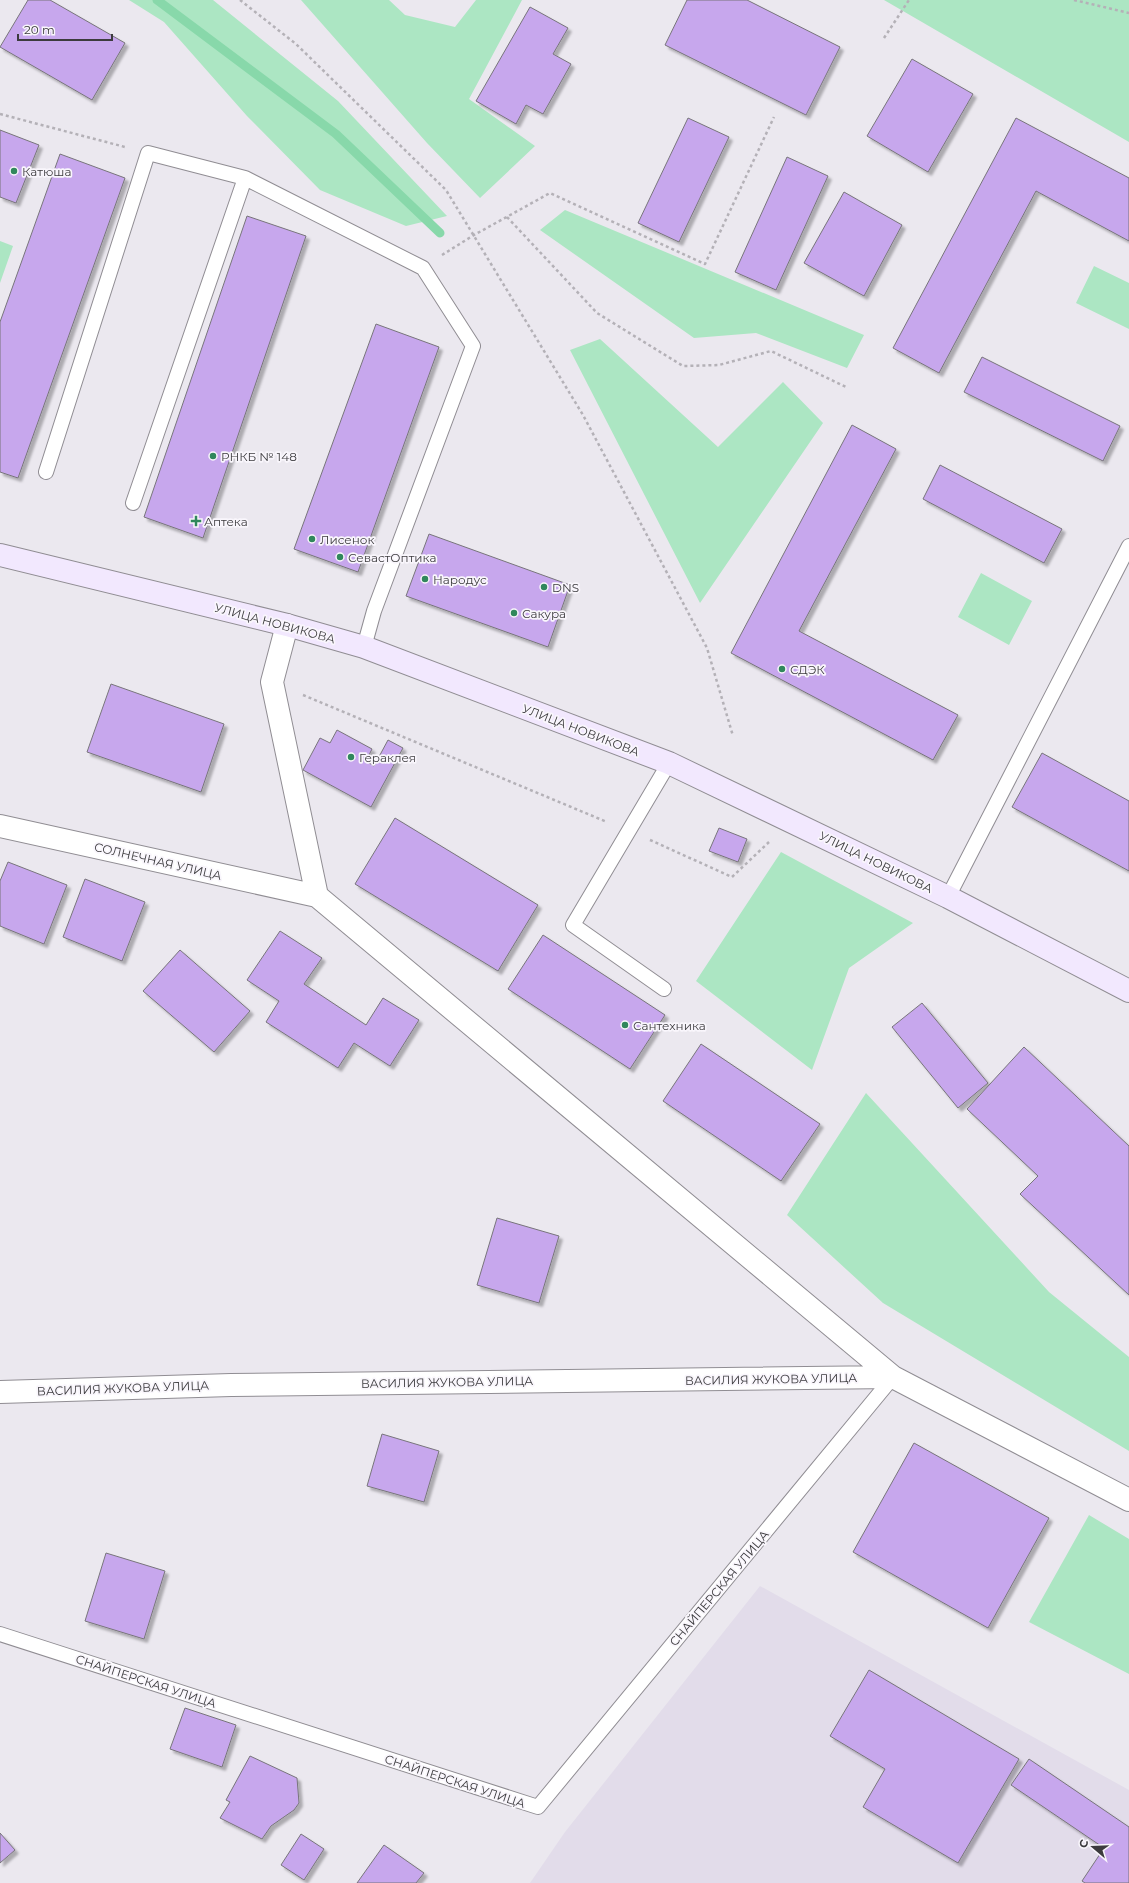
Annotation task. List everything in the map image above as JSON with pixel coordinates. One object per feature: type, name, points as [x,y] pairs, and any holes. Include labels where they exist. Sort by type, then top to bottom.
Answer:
[{"type":"main road","name":"УЛИЦА НОВИКОВА","points":[[0,556],[287,625],[364,647],[669,763],[948,897],[1129,992]]},
{"type":"street","points":[[287,625],[272,682],[317,896],[894,1377],[1129,1500]]},
{"type":"street","name":"СОЛНЕЧНАЯ УЛИЦА","points":[[0,826],[317,896]]},
{"type":"street","name":"ВАСИЛИЯ ЖУКОВА УЛИЦА","points":[[0,1392],[232,1385],[894,1377]]},
{"type":"lane","points":[[46,472],[148,154],[245,178],[423,268],[473,346],[374,610],[364,647]]},
{"type":"lane","points":[[134,503],[245,178]]},
{"type":"lane","points":[[948,897],[1129,546]]},
{"type":"lane","points":[[664,990],[573,925],[669,763]]},
{"type":"lane","name":"СНАЙПЕРСКАЯ УЛИЦА","points":[[0,1634],[538,1807],[894,1377]]},
{"type":"path","points":[[240,0],[296,44],[446,190],[583,415],[706,648],[733,736]]},
{"type":"path","points":[[884,38],[909,0]]},
{"type":"path","points":[[1074,0],[1129,13]]},
{"type":"path","points":[[0,114],[148,154]]},
{"type":"path","points":[[423,268],[474,235],[550,193],[705,264],[774,117]]},
{"type":"path","points":[[507,217],[597,313],[683,366],[719,366],[771,351],[846,387]]},
{"type":"path","points":[[272,682],[628,831],[732,877],[770,841]]},
{"type":"shaded area","points":[[760,1586],[1129,1790],[1129,1883],[530,1883],[565,1832]]},
{"type":"green space","points":[[129,0],[213,0],[338,101],[447,216],[406,226],[320,190],[247,116],[164,22]]},
{"type":"green space","points":[[301,0],[389,0],[405,15],[455,27],[476,0],[522,0],[469,99],[535,146],[480,198],[427,143]]},
{"type":"green space","points":[[884,0],[1129,0],[1129,142]]},
{"type":"green space","points":[[565,210],[864,335],[847,368],[756,333],[694,338],[540,230]]},
{"type":"green space","points":[[0,241],[13,246],[0,283]]},
{"type":"green space","points":[[1094,266],[1129,283],[1129,329],[1076,303]]},
{"type":"green space","points":[[600,339],[718,447],[783,382],[823,423],[700,603],[570,350]]},
{"type":"green space","points":[[981,573],[1032,601],[1009,645],[958,617]]},
{"type":"green space","points":[[781,852],[913,923],[849,968],[812,1070],[696,981]]},
{"type":"green space","points":[[866,1093],[1049,1292],[1129,1357],[1129,1451],[883,1303],[787,1215]]},
{"type":"green space","points":[[1089,1515],[1129,1539],[1129,1674],[1029,1622]]},
{"type":"building","points":[[28,0],[50,0],[125,43],[92,100],[0,47]]},
{"type":"building","points":[[687,0],[747,0],[840,47],[806,115],[665,45]]},
{"type":"building","points":[[530,7],[568,28],[553,54],[571,64],[543,114],[526,105],[516,124],[476,101]]},
{"type":"building","points":[[912,59],[973,94],[928,172],[867,136]]},
{"type":"building","points":[[688,118],[729,137],[679,242],[638,223]]},
{"type":"building","points":[[1016,118],[1129,178],[1129,241],[1036,191],[939,373],[893,348]]},
{"type":"building","name":"Катюша","points":[[0,130],[39,145],[16,203],[0,197]]},
{"type":"building","points":[[60,154],[125,178],[18,478],[0,472],[0,322]]},
{"type":"building","points":[[787,157],[828,176],[776,290],[735,272]]},
{"type":"building","points":[[844,192],[902,225],[864,296],[804,263]]},
{"type":"building","points":[[247,216],[306,236],[203,538],[144,517]]},
{"type":"building","points":[[376,324],[439,347],[358,572],[294,549]]},
{"type":"building","points":[[982,357],[1120,426],[1103,461],[964,392]]},
{"type":"building","points":[[852,425],[896,449],[799,631],[958,715],[933,760],[731,653]]},
{"type":"building","points":[[940,465],[1062,529],[1044,563],[923,499]]},
{"type":"building","points":[[429,534],[570,585],[548,647],[406,596]]},
{"type":"building","points":[[111,684],[224,724],[201,792],[87,752]]},
{"type":"building","points":[[337,730],[372,749],[366,761],[374,766],[388,740],[403,748],[371,807],[303,770],[320,738],[330,743]]},
{"type":"building","points":[[1042,753],[1129,801],[1129,871],[1012,807]]},
{"type":"building","points":[[395,818],[538,905],[498,971],[355,884]]},
{"type":"building","points":[[719,828],[747,839],[738,862],[709,851]]},
{"type":"building","points":[[8,862],[67,885],[44,944],[0,926],[0,881]]},
{"type":"building","points":[[85,879],[145,902],[122,961],[63,937]]},
{"type":"building","points":[[280,931],[322,958],[304,984],[366,1025],[383,998],[419,1020],[390,1066],[354,1043],[338,1068],[266,1022],[279,1001],[247,980]]},
{"type":"building","points":[[543,935],[665,1015],[630,1069],[508,989]]},
{"type":"building","points":[[180,950],[250,1011],[214,1052],[143,991]]},
{"type":"building","points":[[922,1003],[988,1083],[958,1108],[892,1027]]},
{"type":"building","points":[[701,1044],[820,1124],[781,1181],[663,1101]]},
{"type":"building","points":[[1024,1047],[1129,1146],[1129,1295],[1020,1194],[1038,1176],[967,1109]]},
{"type":"building","points":[[497,1218],[559,1236],[539,1303],[477,1285]]},
{"type":"building","points":[[382,1434],[439,1451],[424,1502],[367,1486]]},
{"type":"building","points":[[914,1443],[1049,1518],[988,1628],[853,1552]]},
{"type":"building","points":[[106,1553],[165,1571],[144,1639],[85,1621]]},
{"type":"building","points":[[869,1670],[1019,1759],[958,1863],[863,1807],[885,1769],[830,1736]]},
{"type":"building","points":[[185,1708],[236,1725],[222,1767],[170,1749]]},
{"type":"building","points":[[250,1756],[297,1778],[299,1803],[294,1810],[271,1826],[262,1839],[220,1818],[230,1802],[226,1800]]},
{"type":"building","points":[[1029,1759],[1129,1827],[1129,1883],[1085,1883],[1082,1881],[1104,1848],[1011,1785]]},
{"type":"building","points":[[0,1833],[15,1850],[0,1863]]},
{"type":"building","points":[[301,1834],[324,1849],[304,1880],[281,1865]]},
{"type":"building","points":[[384,1845],[424,1873],[416,1883],[357,1883]]},
{"type":"waterway","points":[[157,0],[336,134],[440,233]]},
{"type":"place","name":"Катюша","points":[[14,171]]},
{"type":"place","name":"РНКБ № 148","points":[[213,456]]},
{"type":"place","name":"Аптека","points":[[196,521]]},
{"type":"place","name":"Лисенок","points":[[312,539]]},
{"type":"place","name":"СевастОптика","points":[[340,557]]},
{"type":"place","name":"Народус","points":[[425,579]]},
{"type":"place","name":"DNS","points":[[544,587]]},
{"type":"place","name":"Сакура","points":[[514,613]]},
{"type":"place","name":"СДЭК","points":[[782,669]]},
{"type":"place","name":"Гераклея","points":[[351,757]]},
{"type":"place","name":"Сантехника","points":[[625,1025]]}]
